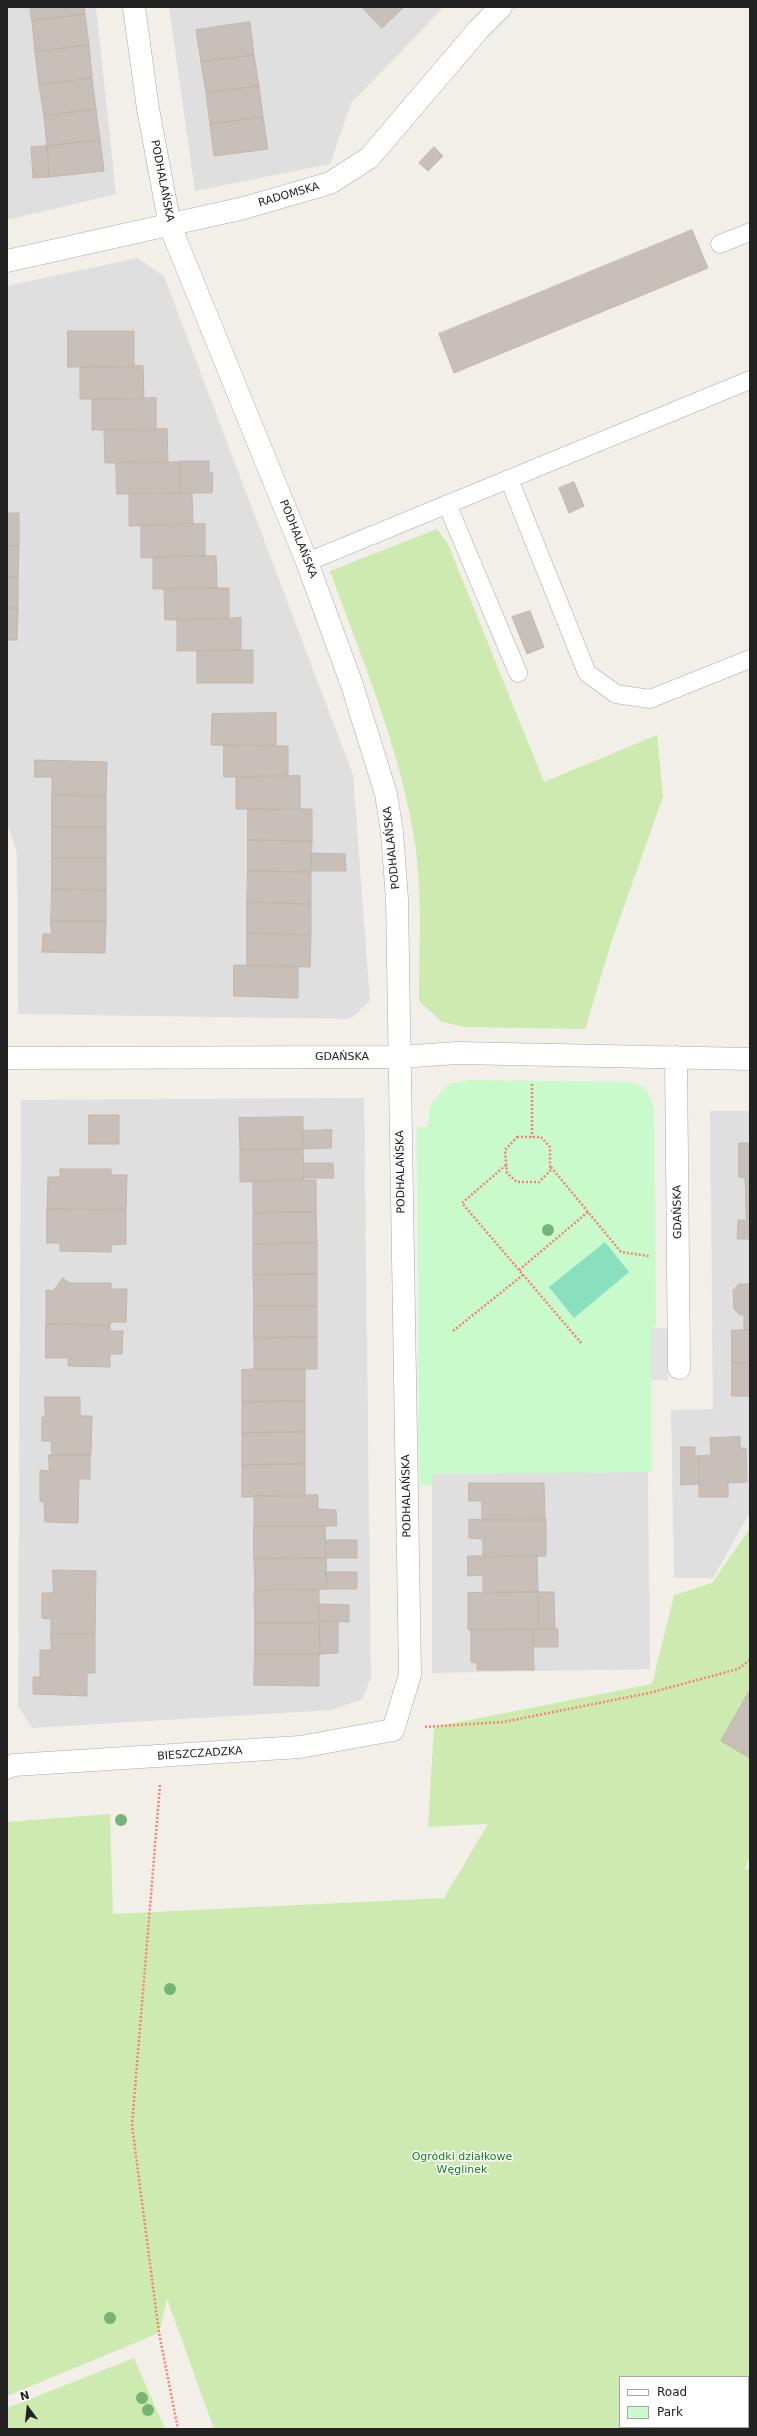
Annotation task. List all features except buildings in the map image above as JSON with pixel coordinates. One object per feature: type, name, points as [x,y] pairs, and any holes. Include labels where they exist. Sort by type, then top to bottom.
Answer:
[{"type":"street","name":"PODHALAŃSKA","points":[[134,7],[148,108],[170,226],[308,562],[352,684],[386,794],[392,832],[397,899],[410,1675],[393,1730]]},
{"type":"street","name":"RADOMSKA","points":[[7,261],[170,226],[244,208],[330,183],[369,158],[479,29],[501,7]]},
{"type":"street","name":"GDAŃSKA","points":[[7,1058],[399,1057],[457,1053],[750,1058]]},
{"type":"street","name":"GDAŃSKA","points":[[676,1057],[679,1368]]},
{"type":"street","name":"BIESZCZADZKA","points":[[9,1764],[300,1747],[393,1730]]},
{"type":"lane","points":[[720,244],[750,232]]},
{"type":"lane","points":[[308,562],[750,380]]},
{"type":"lane","points":[[509,479],[587,673],[616,694],[650,699],[750,660]]},
{"type":"lane","points":[[447,504],[518,672]]},
{"type":"path","points":[[532,1082],[532,1137]]},
{"type":"path","points":[[541,1136],[550,1147],[550,1171],[539,1182],[517,1182],[507,1173],[506,1165],[505,1150],[518,1137],[541,1136]]},
{"type":"path","points":[[506,1165],[462,1203],[582,1344]]},
{"type":"path","points":[[550,1166],[589,1211],[621,1252],[654,1256]]},
{"type":"path","points":[[519,1270],[589,1211]]},
{"type":"path","points":[[453,1331],[523,1275]]},
{"type":"path","points":[[393,1730],[503,1722],[649,1693],[738,1669],[750,1660]]},
{"type":"path","points":[[163,1756],[132,2125],[159,2333],[178,2429]]},
{"type":"shaded area","points":[[7,7],[96,7],[116,194],[7,220]]},
{"type":"shaded area","points":[[169,7],[444,7],[351,103],[330,164],[195,191]]},
{"type":"shaded area","points":[[137,258],[164,276],[353,775],[370,1001],[350,1019],[18,1014],[17,853],[7,822],[7,286]]},
{"type":"shaded area","points":[[364,1098],[371,1678],[362,1699],[333,1710],[32,1728],[18,1706],[21,1100]]},
{"type":"shaded area","points":[[710,1111],[750,1111],[750,1512],[713,1578],[674,1578],[671,1410],[713,1409]]},
{"type":"shaded area","points":[[651,1328],[669,1328],[668,1381],[651,1380]]},
{"type":"shaded area","points":[[648,1471],[650,1669],[432,1673],[432,1474]]},
{"type":"green space","points":[[437,529],[448,544],[544,782],[657,735],[663,797],[611,943],[585,1029],[464,1027],[442,1022],[419,1001],[420,916],[418,873],[413,831],[398,764],[388,732],[366,667],[330,571]]},
{"type":"green space","points":[[471,1080],[630,1082],[636,1083],[644,1088],[649,1095],[654,1110],[656,1327],[651,1328],[652,1472],[432,1474],[432,1485],[419,1485],[417,1127],[428,1127],[431,1104],[448,1084]]},
{"type":"green space","points":[[605,1242],[629,1272],[574,1318],[549,1287]]},
{"type":"green space","name":"Ogródki działkowe Węglinek","points":[[750,1528],[750,1855],[745,1869],[750,1870],[750,2429],[214,2429],[167,2299],[159,2333],[7,2396],[7,1822],[110,1814],[113,1914],[444,1898],[488,1824],[428,1827],[434,1727],[652,1684],[674,1595],[712,1583]]},
{"type":"green space","points":[[134,2358],[165,2429],[7,2429],[7,2408]]}]
